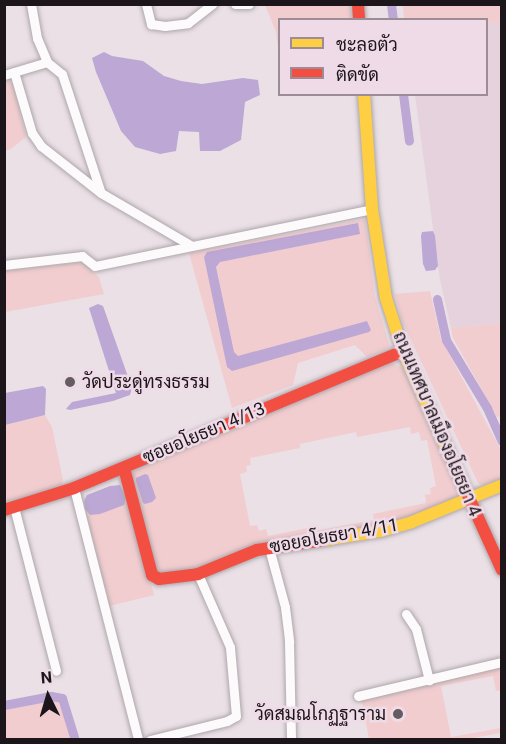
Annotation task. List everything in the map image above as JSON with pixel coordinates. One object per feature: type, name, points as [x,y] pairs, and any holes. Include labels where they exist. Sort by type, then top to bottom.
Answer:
[{"type":"street","points":[[31,4],[37,38],[47,62],[62,74],[101,193]]},
{"type":"street","points":[[146,4],[151,24],[165,26],[188,23],[212,4]]},
{"type":"street","points":[[235,4],[249,4]]},
{"type":"street","points":[[47,62],[9,74],[32,133],[41,146],[101,193],[192,246]]},
{"type":"street","name":"ถนนเทศบาลเมืองอโยธยา 4","points":[[364,96],[372,209],[386,298],[403,351],[501,570]]},
{"type":"street","points":[[4,265],[82,256],[95,266],[372,209]]},
{"type":"street","name":"ซอยอโยธยา 4/13","points":[[9,509],[74,488],[124,468],[227,422],[403,351]]},
{"type":"street","name":"ซอยอโยธยา 4/11","points":[[124,468],[152,575],[159,579],[198,574],[243,554],[269,548],[381,531],[412,522],[501,485]]},
{"type":"street","points":[[74,488],[138,740]]},
{"type":"street","points":[[9,509],[56,671]]},
{"type":"street","points":[[269,548],[285,607],[289,642],[291,740]]},
{"type":"street","points":[[150,740],[227,721],[236,716],[230,647],[198,574]]},
{"type":"street","points":[[406,614],[416,629],[429,680]]},
{"type":"street","points":[[358,696],[501,662]]},
{"type":"shaded area","points":[[265,5],[350,5],[351,18],[278,18],[278,50],[276,32]]},
{"type":"shaded area","points":[[403,5],[501,5],[501,21],[488,25],[488,18],[404,18]]},
{"type":"shaded area","points":[[501,21],[501,323],[451,328],[440,280],[415,96],[488,96],[488,25]]},
{"type":"shaded area","points":[[104,52],[112,56],[143,61],[164,76],[181,81],[202,84],[243,78],[258,80],[260,95],[245,102],[241,140],[220,151],[200,151],[199,132],[179,131],[176,151],[160,154],[135,147],[121,131],[96,72],[92,58]]},
{"type":"shaded area","points":[[5,80],[13,84],[26,137],[5,151]]},
{"type":"shaded area","points":[[365,219],[375,297],[390,347],[367,357],[355,345],[298,363],[293,385],[232,408],[189,253]]},
{"type":"shaded area","points":[[358,223],[360,234],[220,262],[216,267],[234,352],[238,356],[367,321],[371,330],[232,371],[227,367],[204,257],[207,252]]},
{"type":"shaded area","points":[[433,231],[438,266],[435,270],[426,271],[423,264],[421,236],[422,232]]},
{"type":"shaded area","points":[[82,262],[99,277],[104,294],[5,312],[5,271]]},
{"type":"shaded area","points":[[430,291],[441,339],[501,450],[501,479],[482,485],[478,483],[401,318],[395,294]]},
{"type":"shaded area","points":[[98,304],[103,306],[132,388],[130,395],[113,401],[66,409],[72,402],[116,393],[89,308]]},
{"type":"shaded area","points":[[501,323],[502,416],[497,417],[453,338],[451,328]]},
{"type":"shaded area","points":[[391,363],[403,368],[460,497],[409,520],[200,569],[157,575],[130,477],[131,472],[270,410]],"holes":[[[410,427],[411,434],[419,432],[421,441],[427,440],[436,486],[430,488],[431,494],[425,495],[426,503],[373,514],[374,520],[315,531],[313,527],[268,536],[266,529],[259,531],[257,525],[250,526],[240,474],[247,472],[246,466],[251,465],[250,458],[300,448],[300,444],[356,432],[357,437]]]},
{"type":"shaded area","points":[[43,386],[46,389],[45,415],[5,425],[5,393]]},
{"type":"shaded area","points":[[45,415],[52,427],[63,480],[61,486],[5,502],[5,425]]},
{"type":"shaded area","points":[[148,475],[156,498],[145,504],[136,478]]},
{"type":"shaded area","points":[[120,485],[126,497],[124,505],[100,514],[90,515],[85,509],[84,501],[87,495],[110,486]]},
{"type":"shaded area","points":[[126,497],[131,506],[154,595],[109,606],[85,509],[90,515]]},
{"type":"shaded area","points":[[501,665],[501,690],[496,691],[493,676],[441,686],[451,737],[501,728],[501,733],[467,739],[369,739],[360,691]]},
{"type":"shaded area","points":[[52,700],[58,701],[72,739],[5,739],[5,710]]},
{"type":"waterway","points":[[391,4],[393,18]]},
{"type":"waterway","points":[[403,96],[409,141]]},
{"type":"waterway","points":[[437,299],[446,340],[487,408],[502,441]]},
{"type":"waterway","points":[[4,705],[51,696],[62,698],[75,740]]},
{"type":"traffic: slow","points":[[364,96],[372,209],[386,298],[403,351],[450,456]]},
{"type":"traffic: slow","points":[[324,540],[381,531],[412,522],[502,485]]},
{"type":"traffic: jam","points":[[358,4],[359,18]]},
{"type":"traffic: jam","points":[[4,510],[74,488],[403,351]]},
{"type":"traffic: jam","points":[[450,456],[502,570]]},
{"type":"traffic: jam","points":[[124,468],[152,575],[159,579],[198,574],[257,550],[324,540]]},
{"type":"place","name":"วัดประดู่ทรงธรรม","points":[[70,382]]},
{"type":"place","name":"วัดสมณโกฏฐาราม","points":[[398,714]]}]
